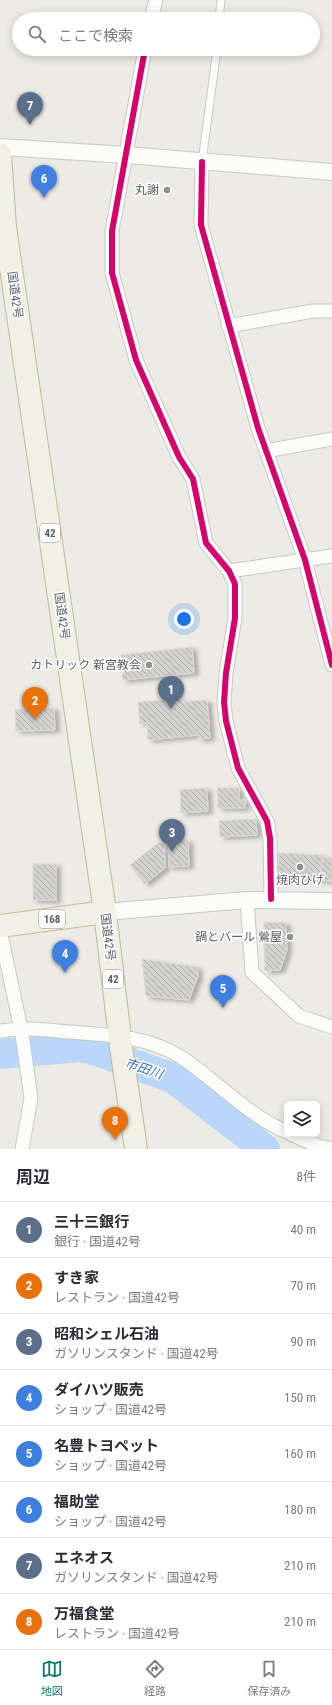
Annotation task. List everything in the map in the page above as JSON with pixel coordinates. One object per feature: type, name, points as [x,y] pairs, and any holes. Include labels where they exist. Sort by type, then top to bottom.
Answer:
[{"type":"highway","name":"国道42号","points":[[0,154],[5,227],[105,912],[124,1072],[136,1149]]},
{"type":"highway","name":"168","points":[[0,926],[105,912]]},
{"type":"street","points":[[153,12],[156,0]]},
{"type":"street","points":[[144,56],[112,231],[112,273],[136,360],[179,457],[193,479],[206,543],[229,571],[235,584],[236,612],[226,673],[224,702],[226,721],[238,768],[267,820],[270,838],[271,899]]},
{"type":"street","points":[[0,147],[127,155],[332,172]]},
{"type":"street","points":[[202,162],[201,225],[228,326],[266,451],[305,560],[332,665]]},
{"type":"street","points":[[228,326],[313,311],[332,311]]},
{"type":"street","points":[[266,451],[332,439]]},
{"type":"street","points":[[229,571],[332,556]]},
{"type":"street","points":[[105,912],[247,900],[271,899],[332,901]]},
{"type":"street","points":[[247,900],[252,972],[299,1016],[332,1027]]},
{"type":"street","points":[[0,930],[21,1031],[31,1098],[22,1149]]},
{"type":"street","points":[[0,1031],[21,1031],[157,1045],[181,1057],[255,1114],[284,1130]]},
{"type":"street","points":[[298,1137],[318,1146],[332,1149]]},
{"type":"lane","points":[[220,12],[221,0]]},
{"type":"lane","points":[[202,162],[215,56]]},
{"type":"building","points":[[192,647],[194,673],[123,680],[121,655]]},
{"type":"building","points":[[182,699],[182,702],[207,700],[210,738],[199,739],[199,735],[148,740],[147,723],[140,724],[138,702]]},
{"type":"building","points":[[54,708],[55,730],[16,731],[15,710]]},
{"type":"building","points":[[207,788],[208,811],[181,813],[180,790]]},
{"type":"building","points":[[217,788],[239,788],[239,800],[245,800],[245,808],[218,808]]},
{"type":"building","points":[[256,819],[257,835],[220,837],[219,821]]},
{"type":"building","points":[[188,840],[189,866],[169,867],[168,841]]},
{"type":"building","points":[[158,843],[165,843],[165,868],[145,884],[130,865]]},
{"type":"building","points":[[279,853],[322,855],[320,880],[277,877]]},
{"type":"building","points":[[322,857],[332,858],[332,881],[321,880]]},
{"type":"building","points":[[33,864],[56,864],[56,900],[33,900]]},
{"type":"building","points":[[264,922],[286,923],[287,950],[280,970],[265,971]]},
{"type":"building","points":[[142,959],[197,967],[198,976],[189,1000],[146,996]]},
{"type":"waterway","name":"市田川","points":[[0,1054],[80,1047],[97,1051],[173,1078],[265,1149]]},
{"type":"cycle path","points":[[144,56],[112,231],[112,273],[136,360],[179,457],[193,479],[206,543],[229,571],[235,584],[235,618],[226,673],[224,702],[226,721],[238,768],[267,821],[270,838],[271,899]]},
{"type":"cycle path","points":[[202,162],[201,225],[258,428],[305,560],[332,665]]},
{"type":"place","name":"エネオス","points":[[30,125]]},
{"type":"place","name":"丸謝","points":[[167,190]]},
{"type":"place","name":"福助堂","points":[[44,198]]},
{"type":"place","name":"カトリック 新宮教会","points":[[149,665]]},
{"type":"place","name":"三十三銀行","points":[[171,709]]},
{"type":"place","name":"すき家","points":[[35,720]]},
{"type":"place","name":"昭和シェル石油","points":[[172,852]]},
{"type":"place","name":"焼肉ひげ","points":[[300,867]]},
{"type":"place","name":"鍋とバール 鶯屋","points":[[290,937]]},
{"type":"place","name":"ダイハツ販売","points":[[65,973]]},
{"type":"place","name":"名豊トヨペット","points":[[223,1008]]},
{"type":"place","name":"万福食堂","points":[[115,1140]]}]
